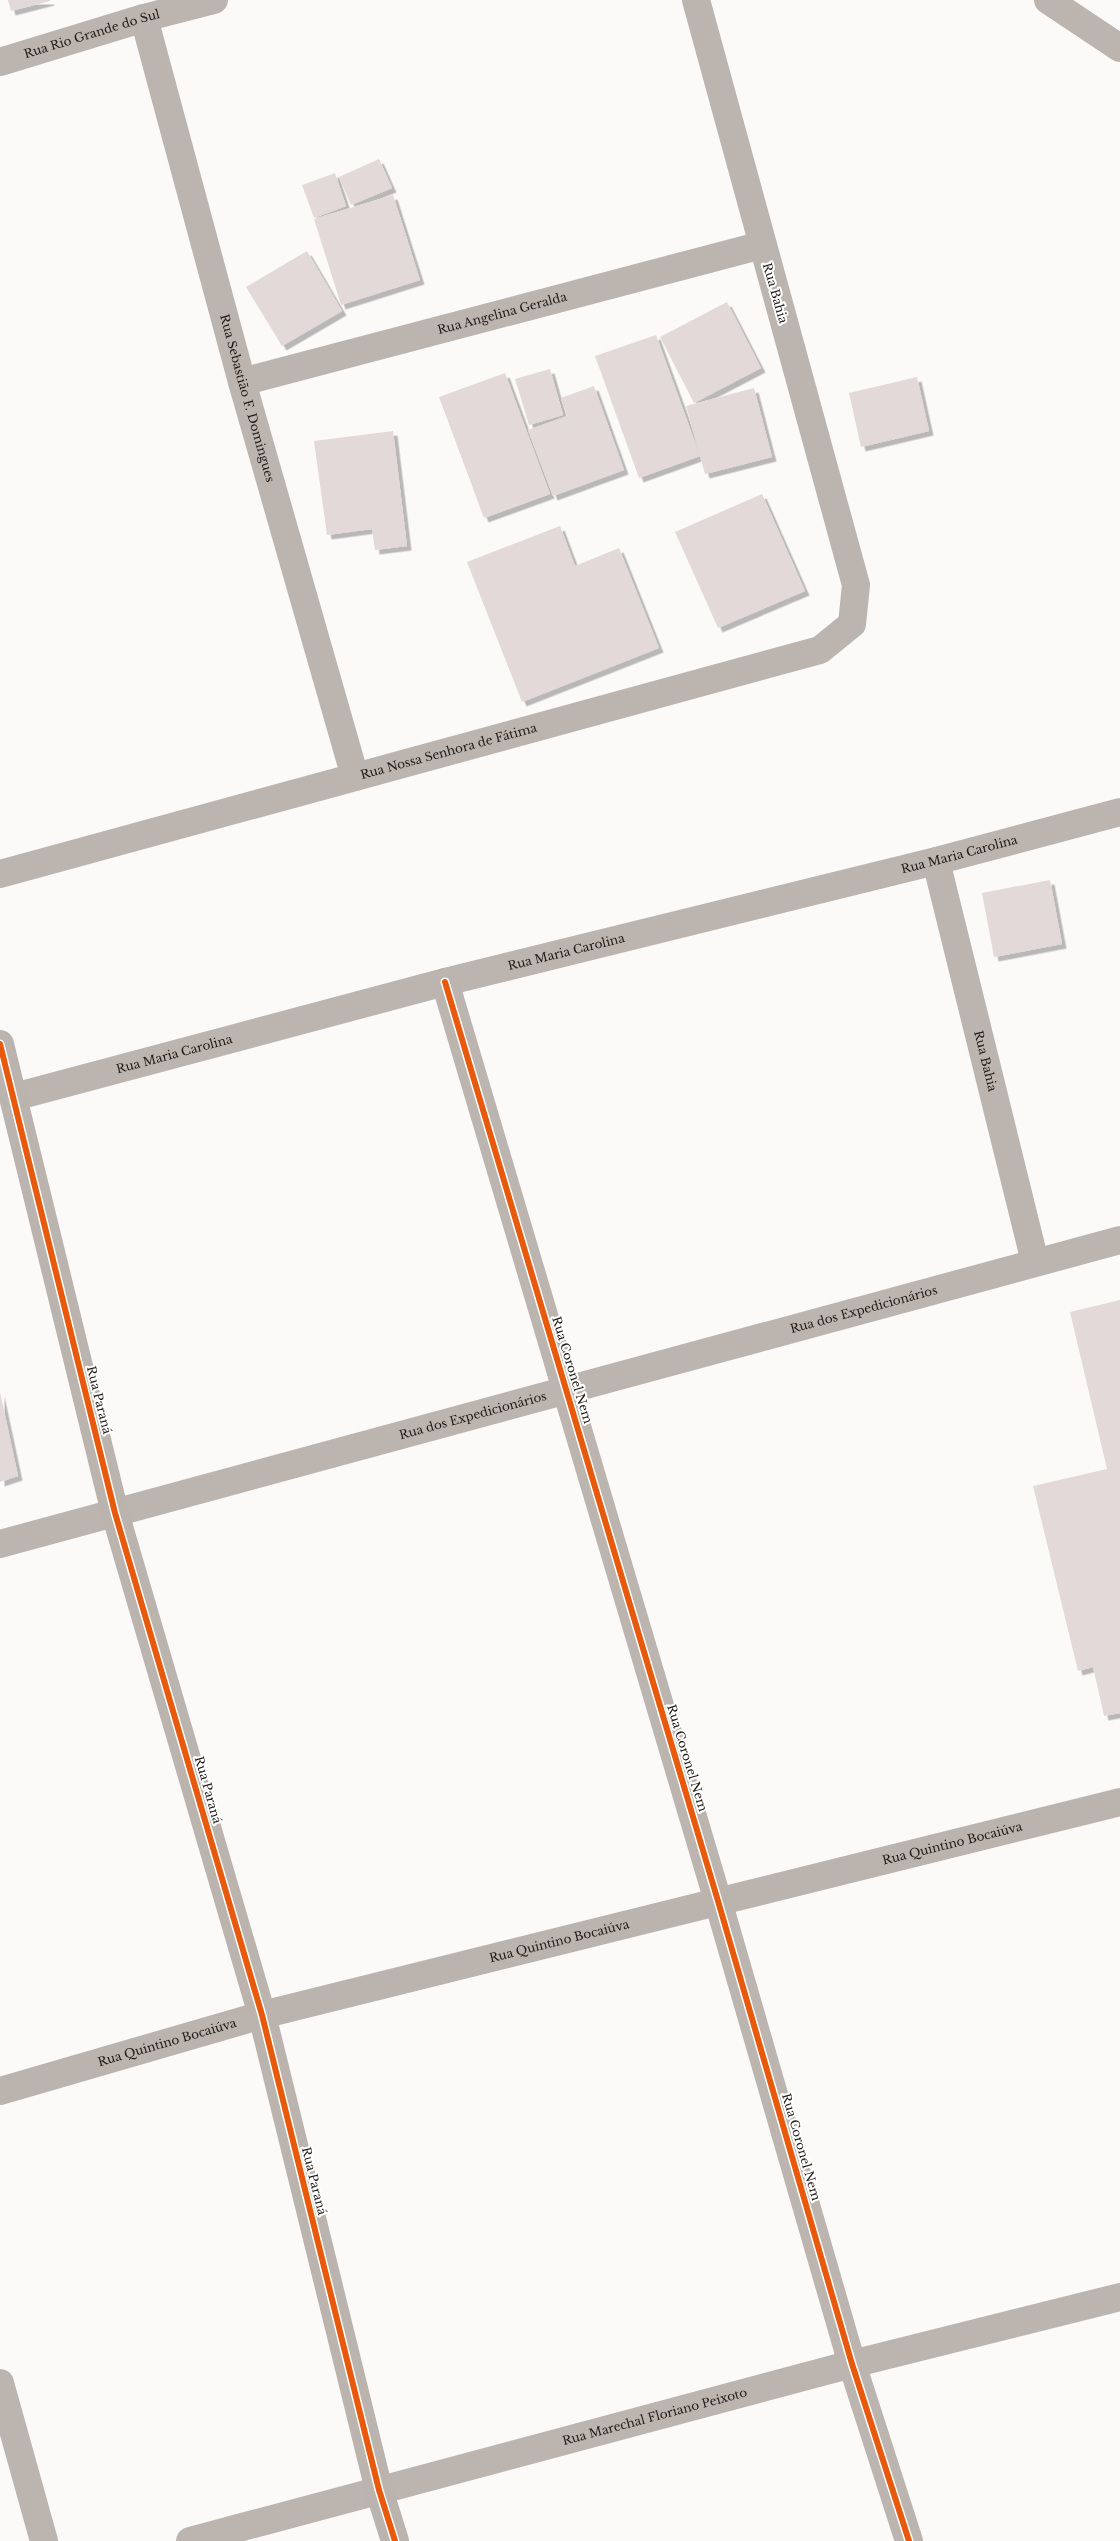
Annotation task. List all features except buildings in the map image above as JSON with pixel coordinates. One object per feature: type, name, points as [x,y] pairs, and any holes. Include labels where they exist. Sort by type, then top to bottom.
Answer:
[{"type":"street","name":"Rua Rio Grande do Sul","points":[[0,62],[144,18],[214,0]]},
{"type":"street","name":"Rua Bahia","points":[[696,0],[856,585]]},
{"type":"street","points":[[1048,0],[1120,48]]},
{"type":"street","name":"Rua Sebastião F. Domingues","points":[[144,18],[242,382],[355,777]]},
{"type":"street","name":"Rua Angelina Geralda","points":[[242,382],[762,245]]},
{"type":"street","name":"Rua Nossa Senhora de Fátima","points":[[0,874],[820,650],[852,624],[856,585]]},
{"type":"street","name":"Rua Maria Carolina","points":[[14,1097],[445,982],[936,861],[1120,812]]},
{"type":"street","name":"Rua Bahia","points":[[936,861],[1035,1262]]},
{"type":"street","name":"Rua Coronel Nem","points":[[445,982],[718,1901],[852,2364],[909,2541]]},
{"type":"street","name":"Rua Paraná","points":[[0,1044],[115,1513],[262,2015],[380,2490],[395,2541]]},
{"type":"street","name":"Rua dos Expedicionários","points":[[0,1544],[1120,1240]]},
{"type":"street","name":"Rua Quintino Bocaiúva","points":[[0,2091],[262,2015],[1120,1802]]},
{"type":"street","name":"Rua Marechal Floriano Peixoto","points":[[190,2541],[852,2364],[1120,2297]]},
{"type":"street","points":[[0,2383],[44,2541]]},
{"type":"cycle path","points":[[445,982],[718,1901],[852,2364],[909,2541]]},
{"type":"cycle path","points":[[0,1044],[115,1513],[262,2015],[379,2490],[395,2541]]}]
